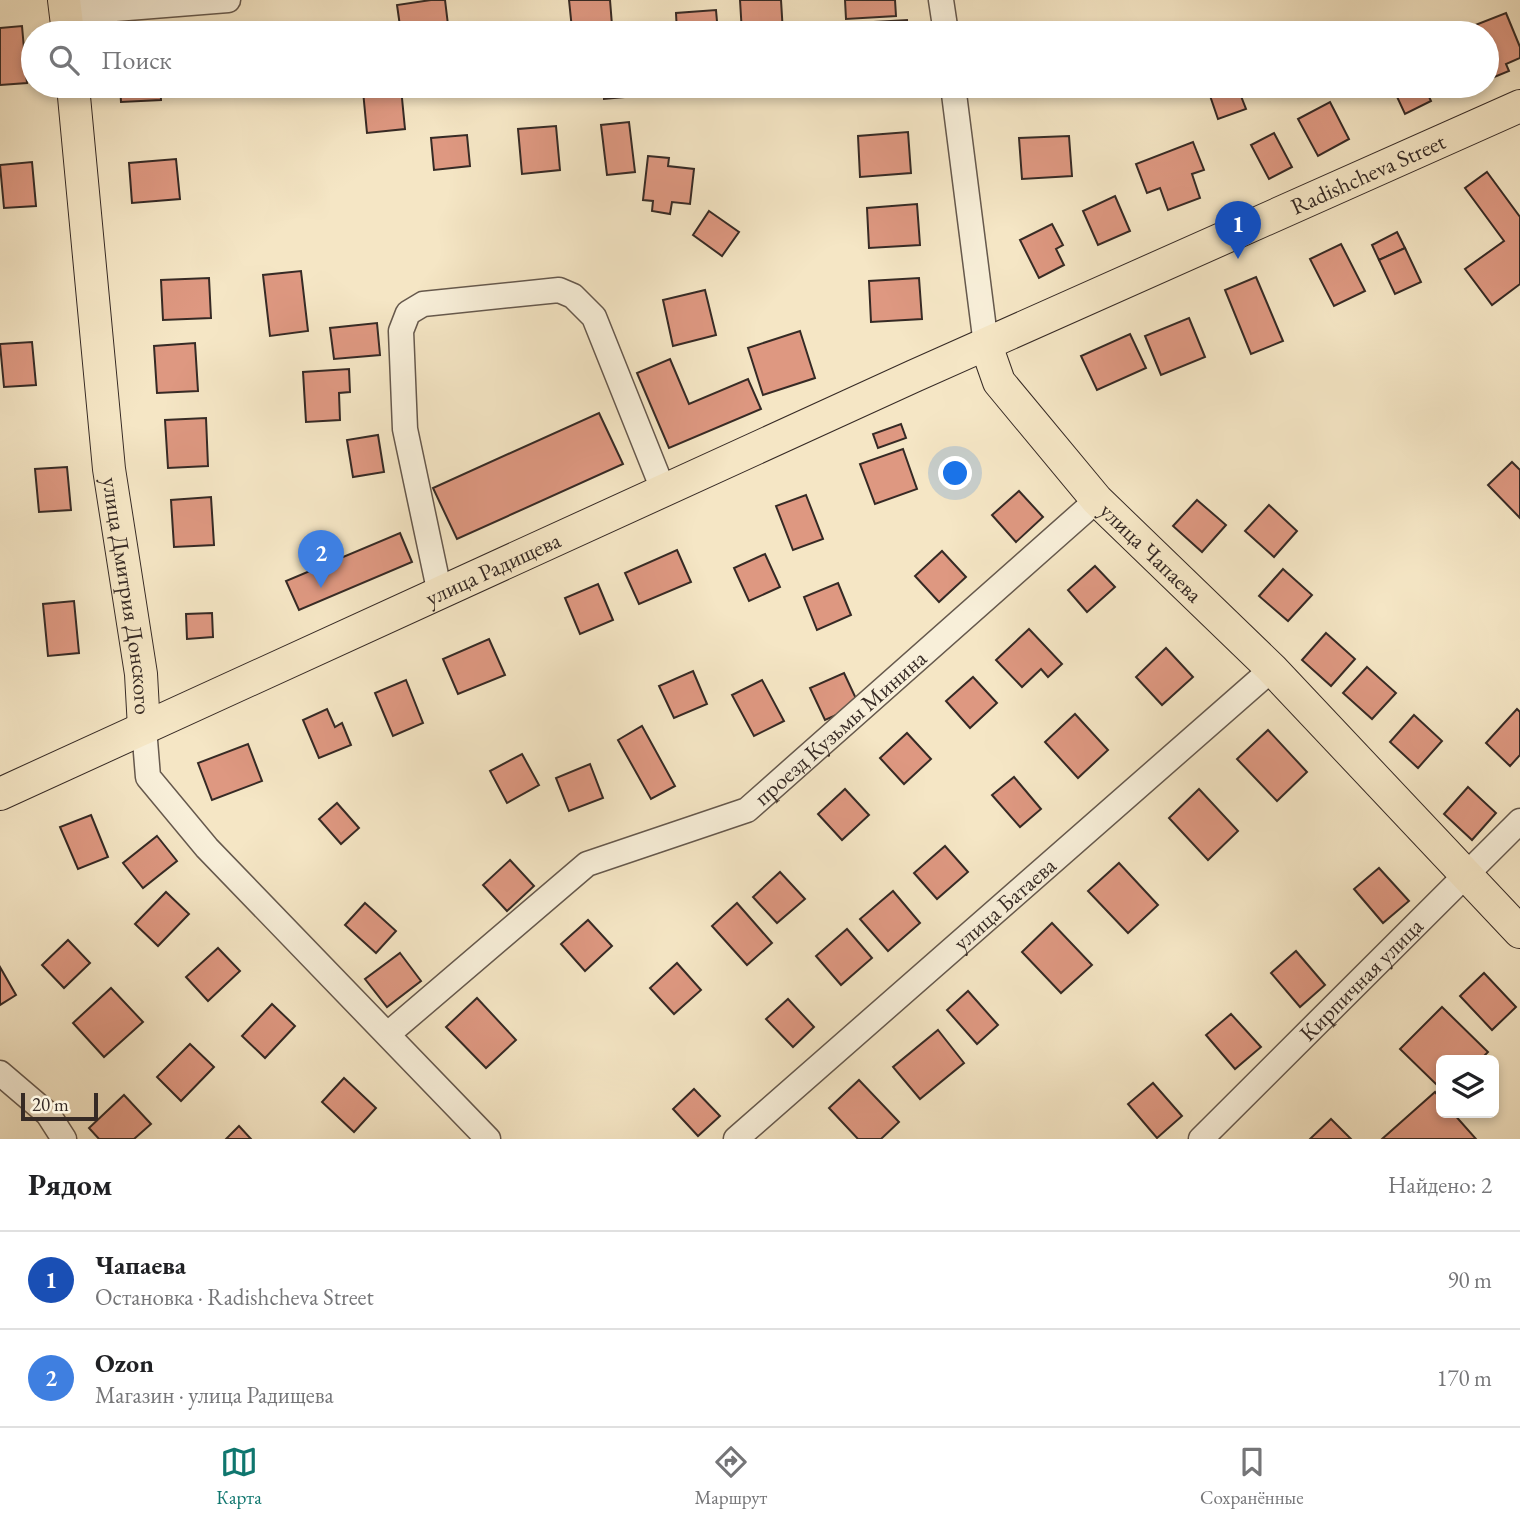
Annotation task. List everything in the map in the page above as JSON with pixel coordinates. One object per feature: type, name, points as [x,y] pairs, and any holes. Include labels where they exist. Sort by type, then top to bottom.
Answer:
[{"type":"main road","name":"улица Дмитрия Донского","points":[[74,98],[109,469],[141,674],[144,728]]},
{"type":"main road","name":"Radishcheva Street","points":[[986,345],[1520,106]]},
{"type":"main road","name":"улица Радищева","points":[[4,784],[144,728],[986,345]]},
{"type":"main road","name":"улица Чапаева","points":[[986,345],[999,382],[1097,500],[1272,669],[1520,932]]},
{"type":"street","points":[[66,15],[228,0]]},
{"type":"street","points":[[942,0],[945,21]]},
{"type":"street","name":"улица Чапаева","points":[[955,98],[986,345]]},
{"type":"street","points":[[440,594],[405,429],[401,331],[408,313],[423,303],[559,290],[573,296],[594,317],[664,492]]},
{"type":"street","name":"проезд Кузьмы Минина","points":[[388,1034],[587,864],[747,810],[1097,500]]},
{"type":"street","name":"улица Батаева","points":[[736,1139],[1272,669]]},
{"type":"street","name":"улица Дмитрия Донского","points":[[144,728],[148,778],[207,848],[488,1139]]},
{"type":"street","name":"Кирпичная улица","points":[[1201,1139],[1520,821]]},
{"type":"street","points":[[0,1073],[48,1114],[64,1139]]},
{"type":"building","points":[[445,0],[448,21],[399,21],[397,5]]},
{"type":"building","points":[[569,0],[610,0],[612,21],[571,21]]},
{"type":"building","points":[[740,0],[781,0],[782,21],[741,21]]},
{"type":"building","points":[[845,0],[895,0],[896,16],[846,19]]},
{"type":"building","points":[[716,10],[717,21],[676,21],[676,13]]},
{"type":"building","points":[[1506,13],[1520,47],[1520,58],[1506,64],[1509,71],[1499,75],[1499,21],[1486,21]]},
{"type":"building","points":[[21,26],[21,83],[0,85],[0,28]]},
{"type":"building","points":[[121,98],[161,98],[161,100],[121,102]]},
{"type":"building","points":[[364,98],[402,98],[405,129],[367,133]]},
{"type":"building","points":[[1211,98],[1242,98],[1246,109],[1218,119]]},
{"type":"building","points":[[1398,98],[1430,98],[1431,101],[1405,114]]},
{"type":"building","points":[[1330,102],[1349,139],[1318,156],[1298,119]]},
{"type":"building","points":[[629,122],[635,172],[607,175],[601,125]]},
{"type":"building","points":[[556,126],[560,170],[522,174],[518,129]]},
{"type":"building","points":[[908,132],[911,173],[860,177],[858,136]]},
{"type":"building","points":[[1274,133],[1292,167],[1269,179],[1251,145]]},
{"type":"building","points":[[467,135],[470,166],[434,170],[431,138]]},
{"type":"building","points":[[1069,136],[1072,176],[1022,179],[1019,138]]},
{"type":"building","points":[[1193,142],[1204,170],[1192,174],[1200,198],[1168,210],[1160,188],[1147,193],[1136,164]]},
{"type":"building","points":[[648,156],[669,158],[668,166],[694,169],[690,204],[672,202],[670,214],[652,211],[653,201],[643,200]]},
{"type":"building","points":[[176,159],[180,199],[132,203],[129,163]]},
{"type":"building","points":[[32,162],[36,206],[4,208],[0,165]]},
{"type":"building","points":[[1487,172],[1520,217],[1520,284],[1492,305],[1465,269],[1504,241],[1465,188]]},
{"type":"building","points":[[1115,196],[1130,231],[1098,245],[1083,211]]},
{"type":"building","points":[[917,204],[920,245],[869,248],[867,208]]},
{"type":"building","points":[[709,211],[739,232],[722,256],[693,235]]},
{"type":"building","points":[[1052,224],[1063,245],[1056,249],[1064,265],[1039,278],[1020,240]]},
{"type":"building","points":[[1397,232],[1405,248],[1379,260],[1372,245]]},
{"type":"building","points":[[1341,244],[1365,291],[1334,306],[1310,259]]},
{"type":"building","points":[[1405,248],[1421,282],[1395,294],[1379,260]]},
{"type":"building","points":[[301,271],[308,331],[270,336],[263,275]]},
{"type":"building","points":[[1256,277],[1283,341],[1251,354],[1225,290]]},
{"type":"building","points":[[209,278],[211,318],[163,320],[161,280]]},
{"type":"building","points":[[919,278],[922,319],[871,322],[869,281]]},
{"type":"building","points":[[705,290],[716,335],[673,346],[663,300]]},
{"type":"building","points":[[1189,318],[1205,357],[1161,375],[1145,336]]},
{"type":"building","points":[[377,323],[380,355],[334,359],[330,328]]},
{"type":"building","points":[[800,331],[815,378],[763,395],[748,348]]},
{"type":"building","points":[[1130,334],[1146,368],[1097,390],[1081,356]]},
{"type":"building","points":[[32,342],[36,385],[4,387],[0,344]]},
{"type":"building","points":[[195,343],[198,391],[157,393],[154,346]]},
{"type":"building","points":[[670,359],[689,404],[748,379],[761,409],[669,448],[637,373]]},
{"type":"building","points":[[349,369],[350,392],[339,393],[340,420],[306,422],[303,372]]},
{"type":"building","points":[[599,413],[623,464],[457,539],[433,488]]},
{"type":"building","points":[[206,418],[208,466],[168,468],[165,420]]},
{"type":"building","points":[[901,424],[906,438],[878,448],[873,434]]},
{"type":"building","points":[[378,435],[384,472],[353,477],[347,440]]},
{"type":"building","points":[[903,449],[917,489],[875,504],[860,464]]},
{"type":"building","points":[[1512,462],[1520,470],[1520,518],[1488,485]]},
{"type":"building","points":[[67,467],[71,510],[39,512],[35,469]]},
{"type":"building","points":[[1019,491],[1043,517],[1016,542],[992,515]]},
{"type":"building","points":[[806,495],[823,539],[793,550],[776,506]]},
{"type":"building","points":[[211,497],[214,545],[174,547],[171,500]]},
{"type":"building","points":[[1197,500],[1226,525],[1202,552],[1173,526]]},
{"type":"building","points":[[1269,505],[1297,531],[1274,557],[1245,531]]},
{"type":"building","points":[[400,533],[412,562],[299,610],[286,581]]},
{"type":"building","points":[[677,550],[691,582],[639,604],[625,573]]},
{"type":"building","points":[[942,551],[966,577],[939,602],[915,576]]},
{"type":"building","points":[[765,554],[780,587],[749,601],[734,568]]},
{"type":"building","points":[[1095,566],[1115,587],[1087,612],[1068,590]]},
{"type":"building","points":[[1283,569],[1312,595],[1288,621],[1259,596]]},
{"type":"building","points":[[838,583],[851,615],[817,630],[804,597]]},
{"type":"building","points":[[598,584],[613,620],[580,634],[565,598]]},
{"type":"building","points":[[74,601],[79,653],[48,656],[43,604]]},
{"type":"building","points":[[212,613],[213,637],[187,639],[186,614]]},
{"type":"building","points":[[1029,629],[1062,664],[1048,677],[1041,669],[1022,687],[996,660]]},
{"type":"building","points":[[1326,633],[1355,659],[1331,686],[1302,660]]},
{"type":"building","points":[[489,639],[505,675],[458,694],[443,659]]},
{"type":"building","points":[[1166,648],[1193,677],[1162,705],[1136,677]]},
{"type":"building","points":[[1367,667],[1396,693],[1372,719],[1343,693]]},
{"type":"building","points":[[693,671],[707,704],[674,718],[659,686]]},
{"type":"building","points":[[844,673],[859,705],[825,720],[810,688]]},
{"type":"building","points":[[973,677],[997,703],[970,728],[946,701]]},
{"type":"building","points":[[406,680],[423,723],[393,736],[375,693]]},
{"type":"building","points":[[762,680],[784,721],[754,736],[732,695]]},
{"type":"building","points":[[327,709],[335,727],[342,723],[351,745],[319,758],[303,720]]},
{"type":"building","points":[[1517,709],[1520,712],[1520,755],[1510,766],[1486,743]]},
{"type":"building","points":[[1075,714],[1108,750],[1078,778],[1045,742]]},
{"type":"building","points":[[1414,715],[1442,741],[1418,768],[1390,742]]},
{"type":"building","points":[[642,726],[675,786],[651,799],[618,740]]},
{"type":"building","points":[[1268,730],[1307,772],[1277,801],[1237,759]]},
{"type":"building","points":[[907,733],[931,759],[904,784],[880,758]]},
{"type":"building","points":[[248,744],[262,781],[212,800],[198,763]]},
{"type":"building","points":[[522,754],[539,785],[507,803],[490,771]]},
{"type":"building","points":[[590,764],[603,798],[569,811],[556,778]]},
{"type":"building","points":[[1014,777],[1041,809],[1020,827],[992,795]]},
{"type":"building","points":[[1468,787],[1496,813],[1472,840],[1444,814]]},
{"type":"building","points":[[845,789],[869,815],[842,840],[818,814]]},
{"type":"building","points":[[1199,789],[1238,831],[1208,860],[1169,818]]},
{"type":"building","points":[[337,803],[359,828],[341,844],[319,819]]},
{"type":"building","points":[[91,815],[108,857],[78,869],[60,827]]},
{"type":"building","points":[[157,836],[177,861],[143,888],[123,863]]},
{"type":"building","points":[[945,846],[968,872],[937,899],[914,873]]},
{"type":"building","points":[[510,860],[534,886],[507,911],[483,885]]},
{"type":"building","points":[[1119,863],[1158,905],[1128,933],[1088,891]]},
{"type":"building","points":[[1379,868],[1409,901],[1383,923],[1354,889]]},
{"type":"building","points":[[780,872],[805,899],[777,923],[753,897]]},
{"type":"building","points":[[893,891],[920,923],[888,951],[860,919]]},
{"type":"building","points":[[166,892],[189,914],[158,946],[135,924]]},
{"type":"building","points":[[365,903],[396,931],[376,953],[345,925]]},
{"type":"building","points":[[737,903],[772,943],[747,965],[712,926]]},
{"type":"building","points":[[588,920],[612,946],[585,971],[561,944]]},
{"type":"building","points":[[1052,923],[1092,965],[1061,993],[1022,952]]},
{"type":"building","points":[[847,929],[872,958],[841,985],[816,956]]},
{"type":"building","points":[[68,940],[90,963],[64,988],[42,965]]},
{"type":"building","points":[[218,948],[240,971],[208,1001],[186,977]]},
{"type":"building","points":[[1296,951],[1325,985],[1300,1007],[1271,973]]},
{"type":"building","points":[[400,953],[421,981],[387,1007],[365,979]]},
{"type":"building","points":[[677,963],[701,990],[674,1014],[650,988]]},
{"type":"building","points":[[0,967],[16,995],[0,1005]]},
{"type":"building","points":[[1484,973],[1516,1007],[1492,1030],[1460,996]]},
{"type":"building","points":[[111,988],[143,1022],[104,1057],[73,1023]]},
{"type":"building","points":[[968,991],[998,1025],[977,1044],[947,1010]]},
{"type":"building","points":[[477,998],[516,1040],[486,1068],[446,1027]]},
{"type":"building","points":[[788,999],[814,1027],[793,1047],[766,1019]]},
{"type":"building","points":[[272,1004],[295,1026],[265,1058],[242,1036]]},
{"type":"building","points":[[1442,1007],[1488,1052],[1485,1055],[1436,1055],[1436,1084],[1400,1049]]},
{"type":"building","points":[[1231,1014],[1261,1047],[1235,1069],[1206,1035]]},
{"type":"building","points":[[938,1030],[964,1063],[920,1099],[893,1067]]},
{"type":"building","points":[[190,1044],[214,1067],[181,1101],[157,1077]]},
{"type":"building","points":[[344,1078],[376,1108],[354,1132],[322,1102]]},
{"type":"building","points":[[859,1080],[899,1122],[881,1139],[858,1139],[829,1108]]},
{"type":"building","points":[[1153,1083],[1182,1116],[1157,1138],[1128,1104]]},
{"type":"building","points":[[694,1089],[720,1116],[698,1136],[673,1109]]},
{"type":"building","points":[[1435,1092],[1436,1118],[1457,1118],[1476,1139],[1382,1139]]},
{"type":"building","points":[[124,1095],[151,1124],[134,1139],[99,1139],[89,1128]]},
{"type":"building","points":[[1331,1119],[1351,1139],[1310,1139]]},
{"type":"building","points":[[239,1126],[251,1139],[226,1139]]},
{"type":"place","name":"Чапаева","points":[[1238,259]]},
{"type":"place","name":"Ozon","points":[[321,588]]}]
